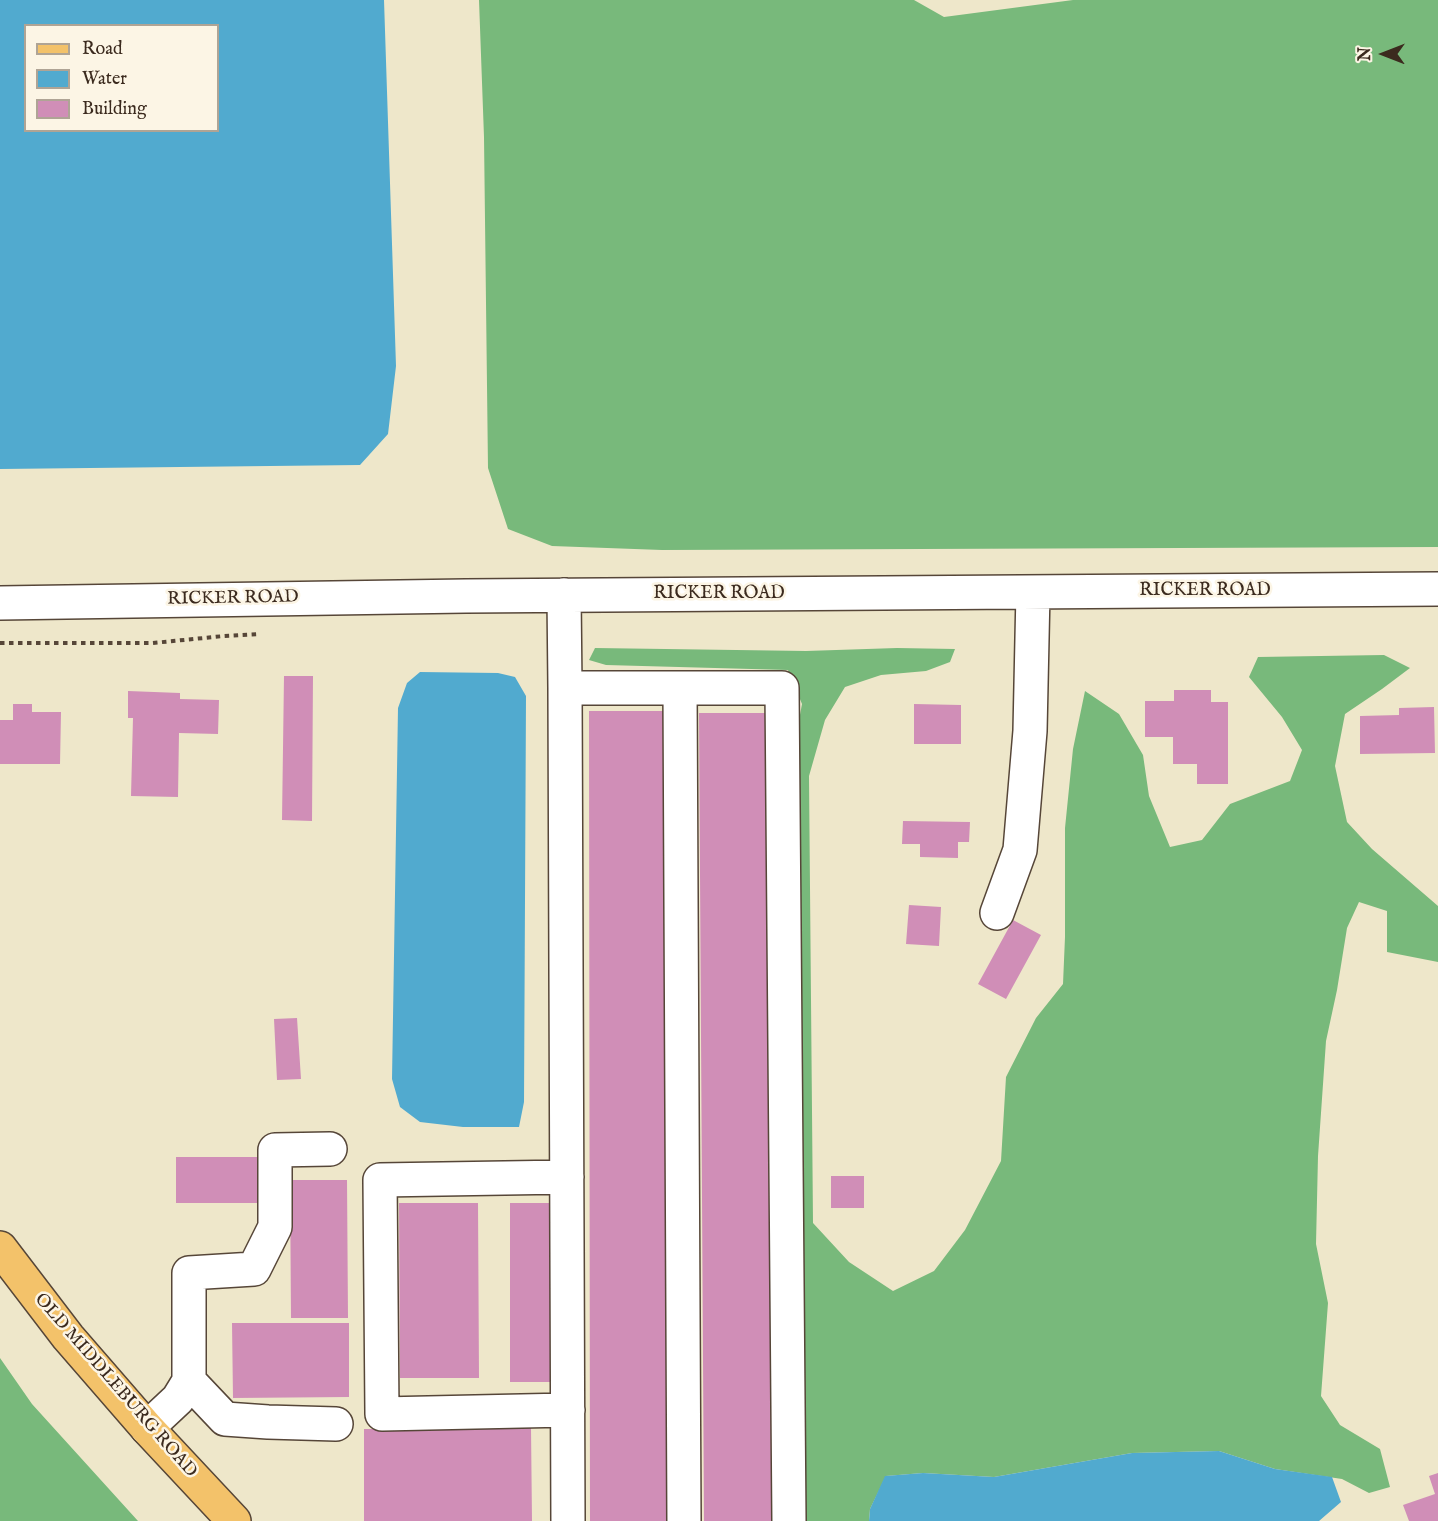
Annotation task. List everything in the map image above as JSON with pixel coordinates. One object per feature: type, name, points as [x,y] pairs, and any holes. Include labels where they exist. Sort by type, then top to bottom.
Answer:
[{"type":"main road","name":"OLD MIDDLEBURG ROAD","points":[[0,1248],[68,1337],[147,1428],[234,1521]]},
{"type":"street","name":"RICKER ROAD","points":[[0,603],[564,595],[1438,589]]},
{"type":"street","points":[[997,913],[1020,850],[1030,731],[1033,592]]},
{"type":"street","points":[[564,595],[568,1521]]},
{"type":"street","points":[[565,688],[782,688],[789,1521]]},
{"type":"street","points":[[680,688],[684,1521]]},
{"type":"street","points":[[147,1428],[178,1399],[189,1381],[189,1273],[254,1269],[275,1227],[275,1150],[330,1149]]},
{"type":"street","points":[[567,1177],[380,1180],[380,1192],[382,1414],[568,1410]]},
{"type":"street","points":[[189,1381],[225,1419],[336,1424]]},
{"type":"green space","points":[[479,0],[914,0],[944,17],[1073,0],[1438,0],[1438,547],[662,550],[552,546],[508,529],[488,468],[484,137]]},
{"type":"green space","points":[[595,648],[806,651],[955,649],[950,662],[926,671],[881,675],[845,687],[825,720],[809,776],[813,1223],[849,1262],[893,1291],[934,1271],[965,1230],[1001,1161],[1006,1077],[1036,1018],[1063,984],[1065,828],[1073,749],[1085,691],[1119,714],[1143,755],[1149,796],[1170,847],[1202,840],[1230,804],[1290,781],[1302,750],[1282,717],[1249,677],[1258,657],[1384,655],[1410,668],[1345,714],[1335,766],[1347,822],[1372,849],[1438,906],[1438,962],[1387,952],[1387,911],[1359,902],[1347,928],[1326,1041],[1318,1156],[1316,1244],[1328,1303],[1321,1396],[1340,1425],[1380,1449],[1390,1487],[1369,1493],[1342,1479],[1275,1469],[1219,1451],[1132,1453],[994,1477],[923,1473],[886,1476],[870,1509],[869,1521],[804,1521],[795,741],[802,704],[788,670],[606,665],[589,660]]},
{"type":"green space","points":[[0,1358],[32,1404],[138,1521],[0,1521]]},
{"type":"water","points":[[0,0],[384,0],[396,366],[388,434],[360,465],[0,469]]},
{"type":"water","points":[[420,672],[498,673],[515,677],[526,696],[524,1102],[519,1127],[463,1127],[420,1122],[400,1107],[392,1079],[398,708],[407,683]]},
{"type":"water","points":[[1219,1451],[1275,1469],[1332,1477],[1341,1502],[1319,1521],[869,1521],[870,1509],[885,1476],[923,1473],[994,1477],[1132,1453]]},
{"type":"building","points":[[284,676],[313,676],[312,821],[282,820]]},
{"type":"building","points":[[1174,690],[1211,690],[1211,702],[1228,702],[1228,784],[1197,784],[1197,764],[1173,764],[1173,737],[1145,737],[1145,701],[1174,701]]},
{"type":"building","points":[[128,691],[180,693],[180,699],[219,700],[218,734],[179,733],[178,797],[131,796],[133,718],[128,718]]},
{"type":"building","points":[[13,704],[32,704],[32,712],[61,712],[60,764],[0,764],[0,720],[13,720]]},
{"type":"building","points":[[914,704],[961,705],[961,744],[914,744]]},
{"type":"building","points":[[1434,707],[1435,753],[1360,754],[1360,716],[1399,715],[1399,708]]},
{"type":"building","points":[[589,711],[673,711],[674,1521],[590,1521]]},
{"type":"building","points":[[699,713],[772,713],[778,1521],[704,1521]]},
{"type":"building","points":[[903,821],[970,822],[969,842],[958,842],[958,858],[920,857],[920,844],[902,844]]},
{"type":"building","points":[[909,905],[941,907],[939,946],[906,944]]},
{"type":"building","points":[[1013,920],[1041,935],[1006,999],[978,984]]},
{"type":"building","points":[[297,1018],[301,1079],[277,1080],[274,1019]]},
{"type":"building","points":[[176,1157],[260,1157],[260,1203],[176,1203]]},
{"type":"building","points":[[831,1176],[864,1176],[864,1208],[831,1208]]},
{"type":"building","points":[[290,1180],[347,1180],[348,1318],[291,1318]]},
{"type":"building","points":[[399,1203],[478,1203],[479,1378],[400,1378]]},
{"type":"building","points":[[510,1203],[558,1203],[558,1382],[510,1382]]},
{"type":"building","points":[[232,1323],[349,1323],[349,1397],[233,1398]]},
{"type":"building","points":[[531,1428],[532,1521],[364,1521],[364,1429]]},
{"type":"building","points":[[1438,1473],[1438,1521],[1409,1521],[1403,1505],[1435,1494],[1429,1476]]}]
